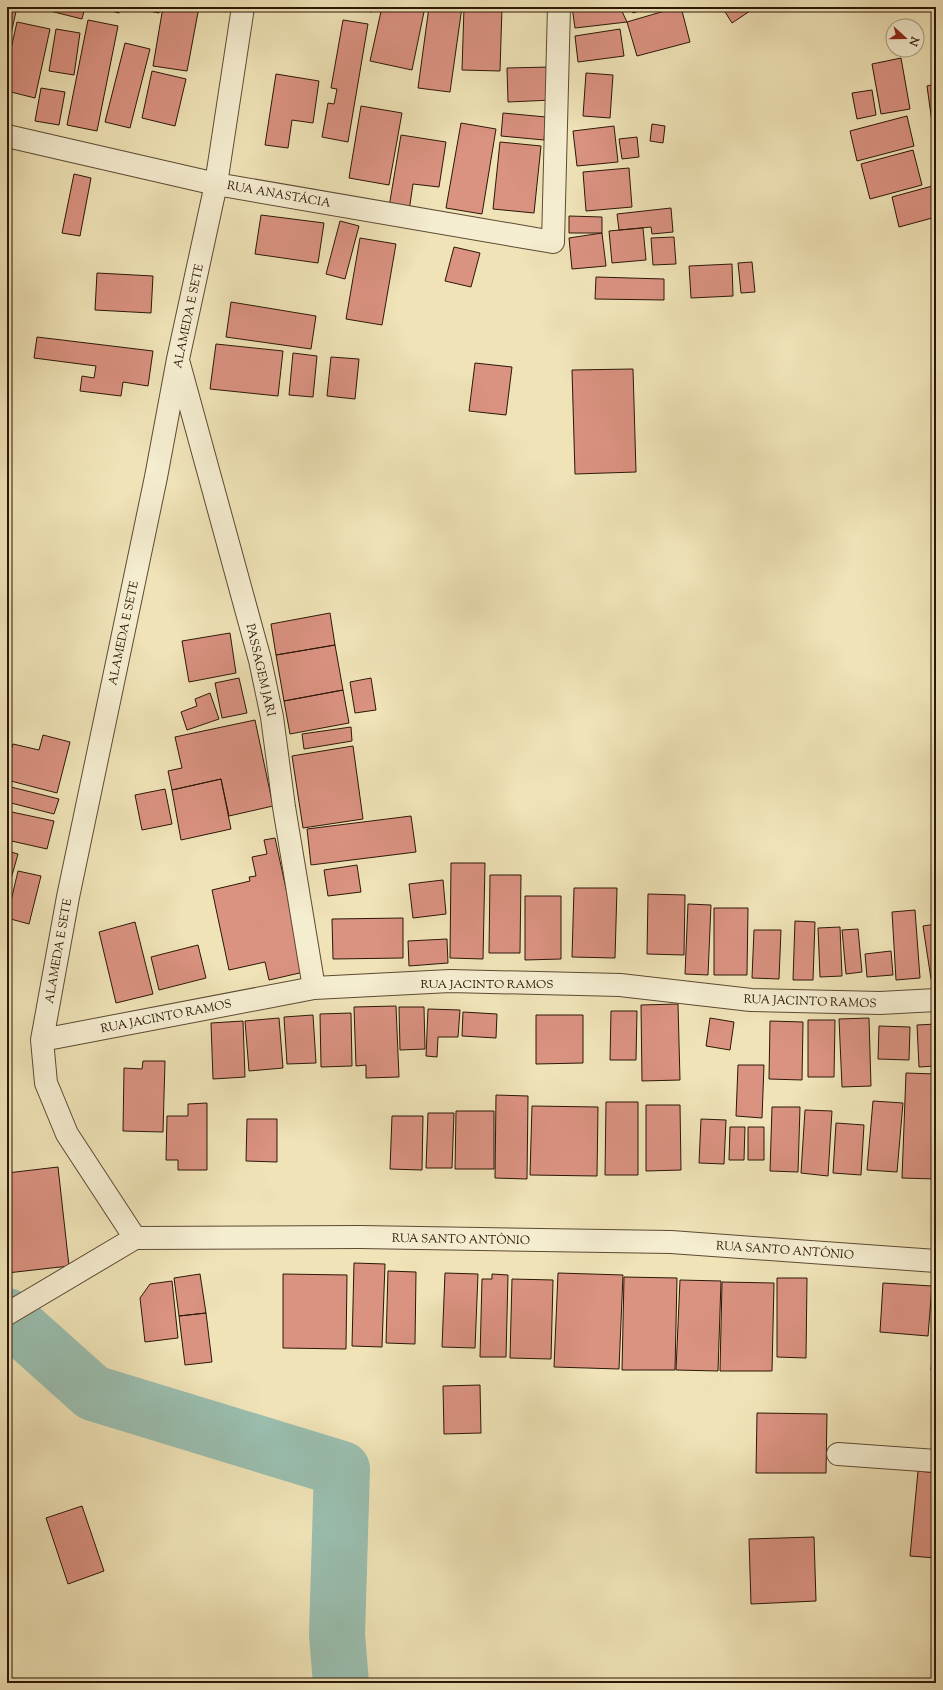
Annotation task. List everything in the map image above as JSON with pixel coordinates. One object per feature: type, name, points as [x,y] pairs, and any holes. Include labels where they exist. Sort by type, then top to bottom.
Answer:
[{"type":"street","name":"ALAMEDA E SETE","points":[[135,1238],[67,1134],[46,1083],[42,1040],[68,897],[156,477],[178,359],[216,184],[243,7]]},
{"type":"street","name":"RUA ANASTÁCIA","points":[[7,136],[216,184],[553,242],[559,7]]},
{"type":"street","name":"PASSAGEM JARI","points":[[178,359],[260,660],[272,717],[314,988]]},
{"type":"street","name":"RUA JACINTO RAMOS","points":[[42,1040],[314,988],[458,982],[620,985],[751,1000],[880,1003],[936,1000]]},
{"type":"street","name":"RUA SANTO ANTÔNIO","points":[[135,1238],[360,1237],[671,1242],[936,1260]]},
{"type":"street","points":[[7,1314],[135,1238]]},
{"type":"street","points":[[838,1454],[936,1461]]},
{"type":"building","points":[[7,7],[17,7],[7,52]]},
{"type":"building","points":[[51,7],[85,7],[82,19],[50,11]]},
{"type":"building","points":[[95,7],[120,7],[119,13]]},
{"type":"building","points":[[128,7],[160,7],[159,13]]},
{"type":"building","points":[[163,7],[199,7],[187,71],[153,66]]},
{"type":"building","points":[[345,7],[373,7],[372,12]]},
{"type":"building","points":[[382,7],[425,7],[412,70],[370,61]]},
{"type":"building","points":[[429,7],[462,7],[450,92],[418,88]]},
{"type":"building","points":[[464,7],[502,7],[500,71],[462,70]]},
{"type":"building","points":[[508,7],[547,7],[547,10],[508,11]]},
{"type":"building","points":[[572,7],[620,7],[627,22],[575,28]]},
{"type":"building","points":[[631,7],[651,7],[633,13]]},
{"type":"building","points":[[681,7],[690,42],[637,56],[627,22]]},
{"type":"building","points":[[722,7],[756,7],[732,23]]},
{"type":"building","points":[[88,20],[118,26],[97,131],[67,125]]},
{"type":"building","points":[[343,20],[368,24],[348,142],[322,137],[328,103],[334,104],[337,89],[331,88]]},
{"type":"building","points":[[17,22],[50,29],[35,98],[7,91],[7,67]]},
{"type":"building","points":[[56,29],[80,33],[74,75],[49,71]]},
{"type":"building","points":[[620,29],[624,56],[578,62],[575,36]]},
{"type":"building","points":[[125,43],[150,49],[130,128],[105,122]]},
{"type":"building","points":[[901,58],[910,109],[881,114],[872,64]]},
{"type":"building","points":[[551,67],[552,100],[508,102],[507,68]]},
{"type":"building","points":[[152,71],[186,79],[175,126],[142,118]]},
{"type":"building","points":[[586,73],[613,75],[610,118],[583,116]]},
{"type":"building","points":[[276,74],[319,81],[313,123],[292,120],[288,148],[265,145]]},
{"type":"building","points":[[936,84],[936,137],[934,137],[927,86]]},
{"type":"building","points":[[41,88],[65,92],[59,125],[35,121]]},
{"type":"building","points":[[872,90],[876,115],[857,119],[852,93]]},
{"type":"building","points":[[361,106],[402,113],[389,185],[349,178]]},
{"type":"building","points":[[503,113],[546,117],[544,140],[501,136]]},
{"type":"building","points":[[907,116],[914,146],[857,161],[850,131]]},
{"type":"building","points":[[461,123],[496,129],[482,214],[446,208]]},
{"type":"building","points":[[652,124],[665,126],[663,143],[650,141]]},
{"type":"building","points":[[614,126],[618,162],[577,166],[573,131]]},
{"type":"building","points":[[401,135],[446,142],[439,187],[413,184],[409,211],[389,207]]},
{"type":"building","points":[[637,137],[639,157],[622,159],[619,139]]},
{"type":"building","points":[[500,142],[541,146],[534,213],[493,209]]},
{"type":"building","points":[[913,150],[922,185],[870,199],[861,164]]},
{"type":"building","points":[[629,168],[632,207],[586,211],[583,172]]},
{"type":"building","points":[[74,174],[91,178],[80,236],[62,233]]},
{"type":"building","points":[[936,185],[936,217],[899,227],[892,197]]},
{"type":"building","points":[[671,208],[673,232],[652,234],[651,227],[619,230],[617,214]]},
{"type":"building","points":[[261,215],[324,223],[318,263],[255,254]]},
{"type":"building","points":[[569,216],[602,217],[602,233],[569,233]]},
{"type":"building","points":[[340,221],[359,226],[345,279],[326,274]]},
{"type":"building","points":[[643,228],[646,260],[612,263],[609,231]]},
{"type":"building","points":[[602,233],[606,266],[572,269],[569,238]]},
{"type":"building","points":[[674,237],[676,264],[653,265],[651,238]]},
{"type":"building","points":[[360,238],[396,244],[382,325],[346,319]]},
{"type":"building","points":[[454,247],[480,253],[471,287],[445,281]]},
{"type":"building","points":[[752,262],[755,292],[741,293],[738,263]]},
{"type":"building","points":[[732,264],[733,296],[691,298],[689,266]]},
{"type":"building","points":[[97,273],[153,276],[151,313],[95,310]]},
{"type":"building","points":[[596,277],[664,279],[664,300],[595,299]]},
{"type":"building","points":[[231,302],[316,316],[311,349],[226,337]]},
{"type":"building","points":[[37,337],[153,351],[148,386],[123,382],[121,396],[80,391],[82,376],[94,378],[96,366],[34,358]]},
{"type":"building","points":[[216,344],[283,351],[278,396],[210,389]]},
{"type":"building","points":[[293,353],[317,356],[313,397],[289,395]]},
{"type":"building","points":[[331,357],[359,359],[355,399],[327,396]]},
{"type":"building","points":[[475,363],[512,367],[506,415],[469,411]]},
{"type":"building","points":[[633,369],[636,472],[575,474],[572,370]]},
{"type":"building","points":[[330,613],[335,645],[276,655],[271,624]]},
{"type":"building","points":[[230,633],[236,673],[189,682],[182,641]]},
{"type":"building","points":[[335,645],[343,690],[284,701],[276,655]]},
{"type":"building","points":[[239,678],[247,713],[222,718],[215,683]]},
{"type":"building","points":[[371,678],[376,710],[355,713],[350,682]]},
{"type":"building","points":[[343,690],[349,723],[290,734],[284,701]]},
{"type":"building","points":[[210,693],[219,719],[187,730],[181,712],[197,706],[195,699]]},
{"type":"building","points":[[255,720],[273,806],[229,816],[221,779],[172,790],[168,771],[182,768],[175,737]]},
{"type":"building","points":[[351,727],[352,741],[304,749],[302,734]]},
{"type":"building","points":[[43,735],[70,742],[57,793],[7,780],[7,763],[13,744],[39,750]]},
{"type":"building","points":[[353,746],[363,819],[303,828],[292,756]]},
{"type":"building","points":[[221,779],[231,829],[181,840],[172,790]]},
{"type":"building","points":[[7,786],[59,799],[54,814],[7,802]]},
{"type":"building","points":[[165,789],[172,824],[142,830],[135,795]]},
{"type":"building","points":[[7,811],[54,821],[47,849],[7,840]]},
{"type":"building","points":[[411,816],[416,852],[311,865],[307,829]]},
{"type":"building","points":[[275,838],[304,972],[269,980],[265,962],[229,970],[212,890],[250,881],[249,877],[256,876],[252,857],[267,854],[264,840]]},
{"type":"building","points":[[7,851],[18,854],[7,893]]},
{"type":"building","points":[[451,863],[485,863],[483,959],[450,958]]},
{"type":"building","points":[[357,865],[361,892],[328,896],[324,870]]},
{"type":"building","points":[[18,871],[41,876],[29,924],[7,918]]},
{"type":"building","points":[[490,875],[521,875],[520,953],[489,953]]},
{"type":"building","points":[[443,880],[446,914],[413,918],[409,884]]},
{"type":"building","points":[[574,888],[617,888],[615,958],[572,957]]},
{"type":"building","points":[[648,894],[685,895],[684,955],[647,954]]},
{"type":"building","points":[[525,896],[561,896],[561,959],[525,960]]},
{"type":"building","points":[[688,904],[711,905],[708,975],[685,974]]},
{"type":"building","points":[[714,908],[748,908],[747,975],[714,975]]},
{"type":"building","points":[[915,910],[920,978],[896,980],[892,912]]},
{"type":"building","points":[[403,918],[403,958],[333,959],[332,919]]},
{"type":"building","points":[[795,921],[815,922],[813,980],[793,980]]},
{"type":"building","points":[[135,922],[153,994],[116,1003],[99,932]]},
{"type":"building","points":[[936,924],[936,979],[931,979],[923,926]]},
{"type":"building","points":[[840,927],[842,976],[820,977],[818,928]]},
{"type":"building","points":[[858,929],[862,972],[846,974],[842,930]]},
{"type":"building","points":[[754,930],[781,930],[779,979],[752,978]]},
{"type":"building","points":[[447,939],[448,963],[409,966],[408,941]]},
{"type":"building","points":[[198,945],[206,978],[159,990],[151,957]]},
{"type":"building","points":[[891,951],[893,975],[867,977],[865,954]]},
{"type":"building","points":[[678,1004],[680,1080],[642,1081],[641,1005]]},
{"type":"building","points":[[396,1006],[399,1077],[366,1078],[366,1065],[356,1066],[354,1007]]},
{"type":"building","points":[[399,1007],[424,1007],[425,1049],[400,1050]]},
{"type":"building","points":[[428,1009],[460,1010],[458,1037],[438,1037],[437,1057],[426,1056]]},
{"type":"building","points":[[611,1011],[637,1011],[636,1060],[610,1060]]},
{"type":"building","points":[[463,1012],[497,1014],[496,1038],[462,1036]]},
{"type":"building","points":[[351,1013],[352,1066],[321,1067],[320,1014]]},
{"type":"building","points":[[313,1015],[316,1063],[287,1064],[284,1017]]},
{"type":"building","points":[[536,1015],[583,1015],[583,1063],[536,1064]]},
{"type":"building","points":[[279,1018],[283,1068],[249,1071],[245,1021]]},
{"type":"building","points":[[710,1018],[734,1022],[730,1050],[706,1046]]},
{"type":"building","points":[[869,1018],[871,1086],[842,1087],[839,1019]]},
{"type":"building","points":[[808,1020],[835,1020],[834,1077],[808,1077]]},
{"type":"building","points":[[243,1021],[245,1077],[213,1079],[211,1023]]},
{"type":"building","points":[[770,1021],[803,1022],[802,1080],[769,1079]]},
{"type":"building","points":[[936,1024],[936,1066],[919,1067],[917,1025]]},
{"type":"building","points":[[879,1026],[910,1027],[909,1060],[878,1059]]},
{"type":"building","points":[[143,1061],[165,1061],[163,1132],[123,1131],[124,1068],[142,1069]]},
{"type":"building","points":[[738,1065],[764,1065],[762,1118],[736,1116]]},
{"type":"building","points":[[906,1073],[936,1074],[936,1179],[902,1178]]},
{"type":"building","points":[[496,1095],[528,1096],[527,1179],[495,1178]]},
{"type":"building","points":[[873,1101],[903,1103],[897,1172],[867,1170]]},
{"type":"building","points":[[606,1102],[638,1102],[638,1175],[605,1175]]},
{"type":"building","points":[[207,1103],[207,1170],[178,1170],[178,1160],[166,1160],[167,1116],[188,1116],[188,1104]]},
{"type":"building","points":[[646,1105],[680,1105],[681,1170],[646,1171]]},
{"type":"building","points":[[532,1106],[598,1107],[597,1176],[530,1175]]},
{"type":"building","points":[[772,1107],[800,1107],[798,1172],[770,1171]]},
{"type":"building","points":[[7,1109],[11,1109],[11,1142],[7,1142]]},
{"type":"building","points":[[805,1110],[832,1111],[828,1176],[801,1173]]},
{"type":"building","points":[[456,1111],[494,1111],[494,1169],[455,1169]]},
{"type":"building","points":[[428,1113],[454,1113],[452,1168],[426,1168]]},
{"type":"building","points":[[392,1116],[423,1116],[422,1170],[390,1169]]},
{"type":"building","points":[[247,1119],[277,1119],[277,1162],[246,1161]]},
{"type":"building","points":[[701,1119],[726,1120],[724,1164],[699,1163]]},
{"type":"building","points":[[836,1123],[864,1125],[861,1175],[833,1173]]},
{"type":"building","points":[[730,1127],[745,1127],[744,1160],[729,1160]]},
{"type":"building","points":[[748,1127],[764,1127],[764,1160],[748,1160]]},
{"type":"building","points":[[58,1167],[69,1266],[7,1273],[7,1173]]},
{"type":"building","points":[[354,1263],[385,1264],[382,1347],[352,1346]]},
{"type":"building","points":[[388,1271],[416,1272],[415,1344],[386,1343]]},
{"type":"building","points":[[445,1273],[478,1274],[475,1348],[442,1347]]},
{"type":"building","points":[[558,1273],[623,1275],[619,1369],[554,1367]]},
{"type":"building","points":[[200,1274],[206,1313],[179,1316],[174,1278]]},
{"type":"building","points":[[283,1274],[347,1275],[346,1349],[283,1348]]},
{"type":"building","points":[[492,1274],[508,1275],[506,1357],[480,1357],[482,1279],[492,1279]]},
{"type":"building","points":[[624,1277],[677,1278],[675,1370],[622,1370]]},
{"type":"building","points":[[777,1278],[807,1278],[806,1358],[777,1357]]},
{"type":"building","points":[[512,1279],[553,1280],[551,1359],[510,1358]]},
{"type":"building","points":[[680,1280],[721,1281],[718,1371],[676,1370]]},
{"type":"building","points":[[172,1281],[178,1338],[145,1342],[140,1298],[150,1284]]},
{"type":"building","points":[[722,1282],[774,1283],[772,1371],[720,1371]]},
{"type":"building","points":[[883,1283],[932,1286],[928,1336],[880,1332]]},
{"type":"building","points":[[206,1313],[212,1362],[185,1365],[179,1316]]},
{"type":"building","points":[[936,1314],[936,1371],[931,1370]]},
{"type":"building","points":[[480,1385],[481,1433],[444,1434],[443,1386]]},
{"type":"building","points":[[757,1413],[827,1414],[826,1473],[756,1473]]},
{"type":"building","points":[[918,1471],[936,1473],[936,1558],[910,1556]]},
{"type":"building","points":[[82,1506],[104,1571],[68,1584],[46,1518]]},
{"type":"building","points":[[814,1537],[816,1601],[751,1604],[749,1539]]},
{"type":"waterway","points":[[7,1316],[93,1393],[342,1469],[337,1635],[341,1683]]}]
